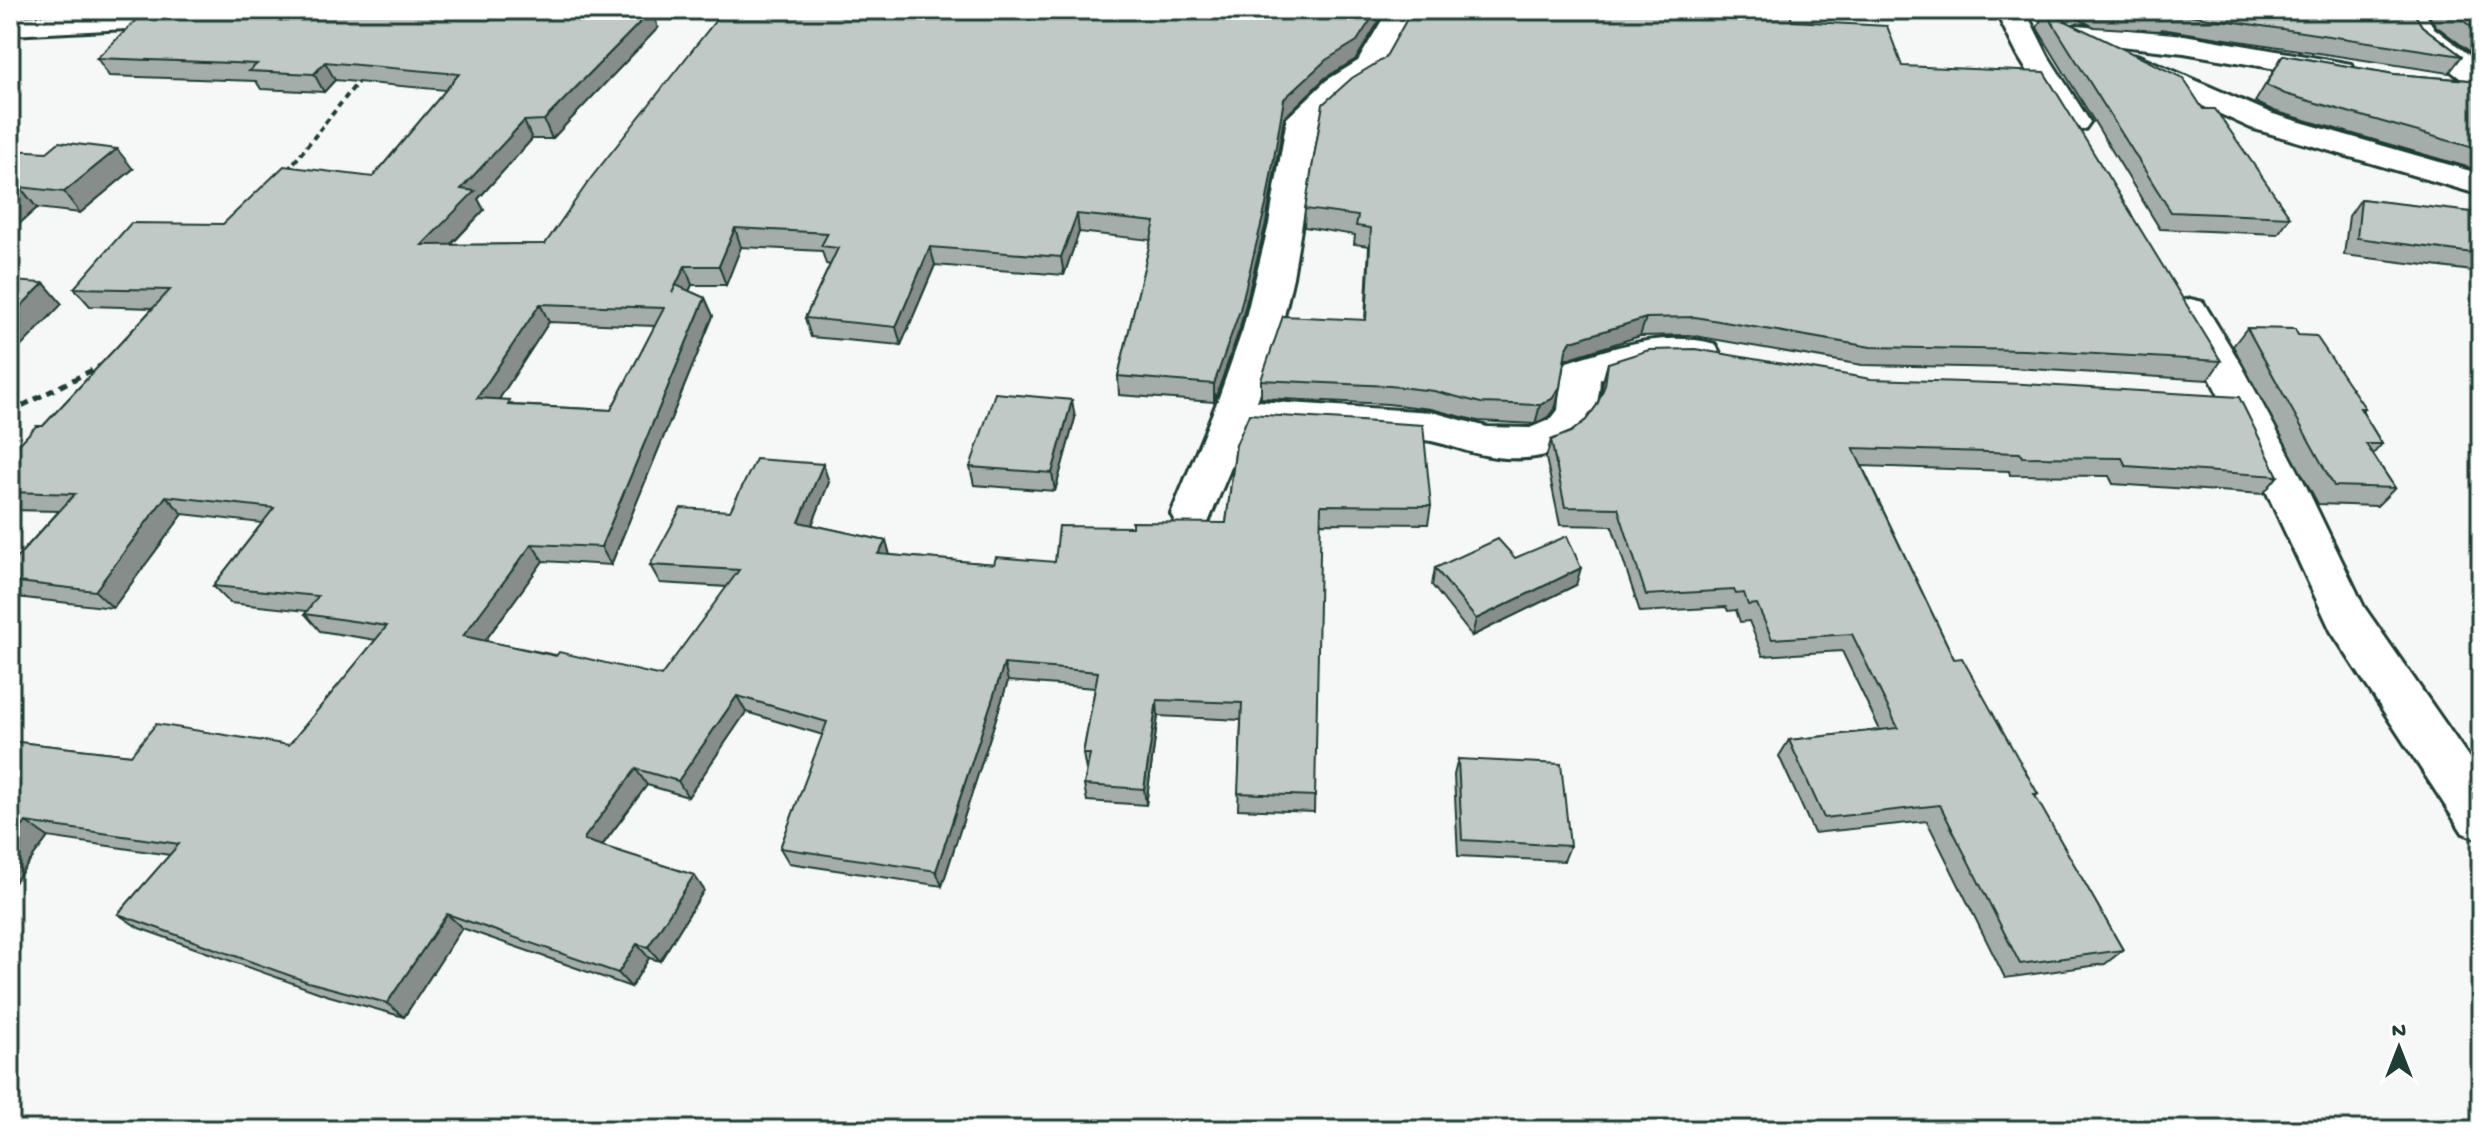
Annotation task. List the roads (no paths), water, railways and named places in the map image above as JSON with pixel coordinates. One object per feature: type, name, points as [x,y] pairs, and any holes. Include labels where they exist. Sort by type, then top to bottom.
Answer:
[{"type":"street","points":[[1192,514],[1234,414],[1262,329],[1287,224],[1303,118],[1338,87],[1370,67],[1403,10]]},
{"type":"street","points":[[2408,10],[2423,34],[2481,79]]},
{"type":"street","points":[[10,26],[228,18]]},
{"type":"street","points":[[2043,19],[2369,77]]},
{"type":"street","points":[[2043,19],[2033,56],[2091,149]]},
{"type":"street","points":[[2043,19],[2262,121],[2481,185]]},
{"type":"street","points":[[2438,84],[2481,88]]},
{"type":"street","points":[[2174,285],[2241,399],[2347,618],[2481,817]]},
{"type":"street","points":[[1234,414],[1432,426],[1456,436],[1512,446],[1557,435],[1576,415],[1581,371],[1641,352],[1689,351],[1737,360]]},
{"type":"street","points":[[2195,396],[2241,399]]}]
